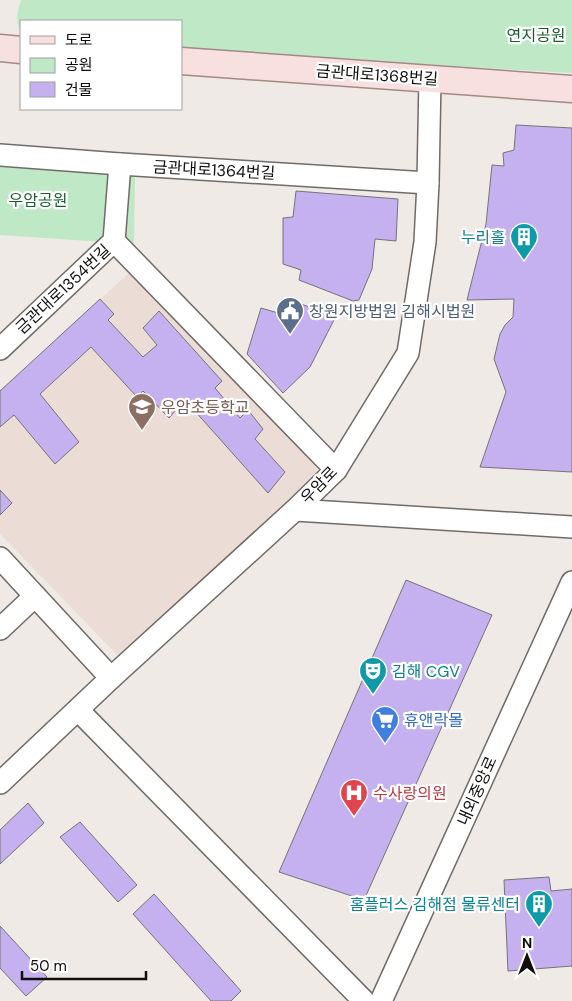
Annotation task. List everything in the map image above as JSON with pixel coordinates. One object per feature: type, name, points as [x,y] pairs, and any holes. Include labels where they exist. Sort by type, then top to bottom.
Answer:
[{"type":"main road","points":[[0,48],[20,50]]},
{"type":"main road","name":"금관대로1368번길","points":[[182,61],[572,89]]},
{"type":"street","name":"우암로","points":[[0,783],[111,678],[296,510],[336,470],[408,353],[425,242],[430,78]]},
{"type":"street","name":"금관대로1364번길","points":[[0,155],[428,182]]},
{"type":"street","name":"금관대로1354번길","points":[[0,348],[114,241],[120,164]]},
{"type":"street","points":[[114,241],[336,470]]},
{"type":"street","points":[[296,510],[572,527]]},
{"type":"street","points":[[0,558],[111,678]]},
{"type":"street","name":"내외중앙로","points":[[381,1001],[572,582]]},
{"type":"street","points":[[0,629],[35,596]]},
{"type":"street","points":[[78,710],[364,1001]]},
{"type":"shaded area","name":"우암초등학교","points":[[142,261],[318,470],[124,662],[0,534],[0,391]]},
{"type":"green space","name":"연지공원","points":[[21,0],[572,0],[572,73],[182,50],[182,20],[20,20],[20,29],[17,16]]},
{"type":"green space","name":"우암공원","points":[[6,158],[135,177],[134,244],[0,235],[0,162]]},
{"type":"building","name":"누리홀","points":[[516,125],[572,128],[572,472],[480,467],[506,392],[494,359],[500,334],[513,317],[514,299],[467,300],[486,224],[492,165],[504,166],[503,153],[514,150]]},
{"type":"building","points":[[296,191],[398,199],[396,241],[375,239],[372,269],[359,300],[353,301],[299,280],[301,270],[283,264],[283,218],[293,217]]},
{"type":"building","points":[[100,299],[114,314],[108,320],[143,357],[157,345],[143,328],[159,311],[222,381],[215,388],[240,418],[248,410],[263,429],[255,439],[285,472],[268,493],[185,400],[169,418],[143,391],[137,397],[91,347],[40,394],[79,442],[55,464],[14,415],[0,427],[0,391]]},
{"type":"building","name":"창원지방법원 김해시법원","points":[[289,300],[336,316],[310,367],[283,393],[247,354],[261,308],[285,315]]},
{"type":"building","points":[[0,490],[12,503],[0,515]]},
{"type":"building","name":"휴앤락몰","points":[[406,580],[492,615],[364,900],[279,872]]},
{"type":"building","points":[[28,803],[44,823],[0,864],[0,830]]},
{"type":"building","points":[[80,822],[137,885],[118,902],[60,837]]},
{"type":"building","name":"홈플러스 김해점 물류센터","points":[[549,877],[551,891],[572,889],[572,966],[508,971],[504,880]]},
{"type":"building","points":[[154,894],[241,991],[231,1001],[211,1001],[133,914]]},
{"type":"building","points":[[0,926],[47,977],[26,996],[0,968]]},
{"type":"place","name":"누리홀","points":[[524,261]]},
{"type":"place","name":"창원지방법원 김해시법원","points":[[290,335]]},
{"type":"place","name":"우암초등학교","points":[[142,431]]},
{"type":"place","name":"김해 CGV","points":[[373,695]]},
{"type":"place","name":"휴앤락몰","points":[[385,744]]},
{"type":"place","name":"수사랑의원","points":[[354,817]]},
{"type":"place","name":"홈플러스 김해점 물류센터","points":[[539,928]]}]
